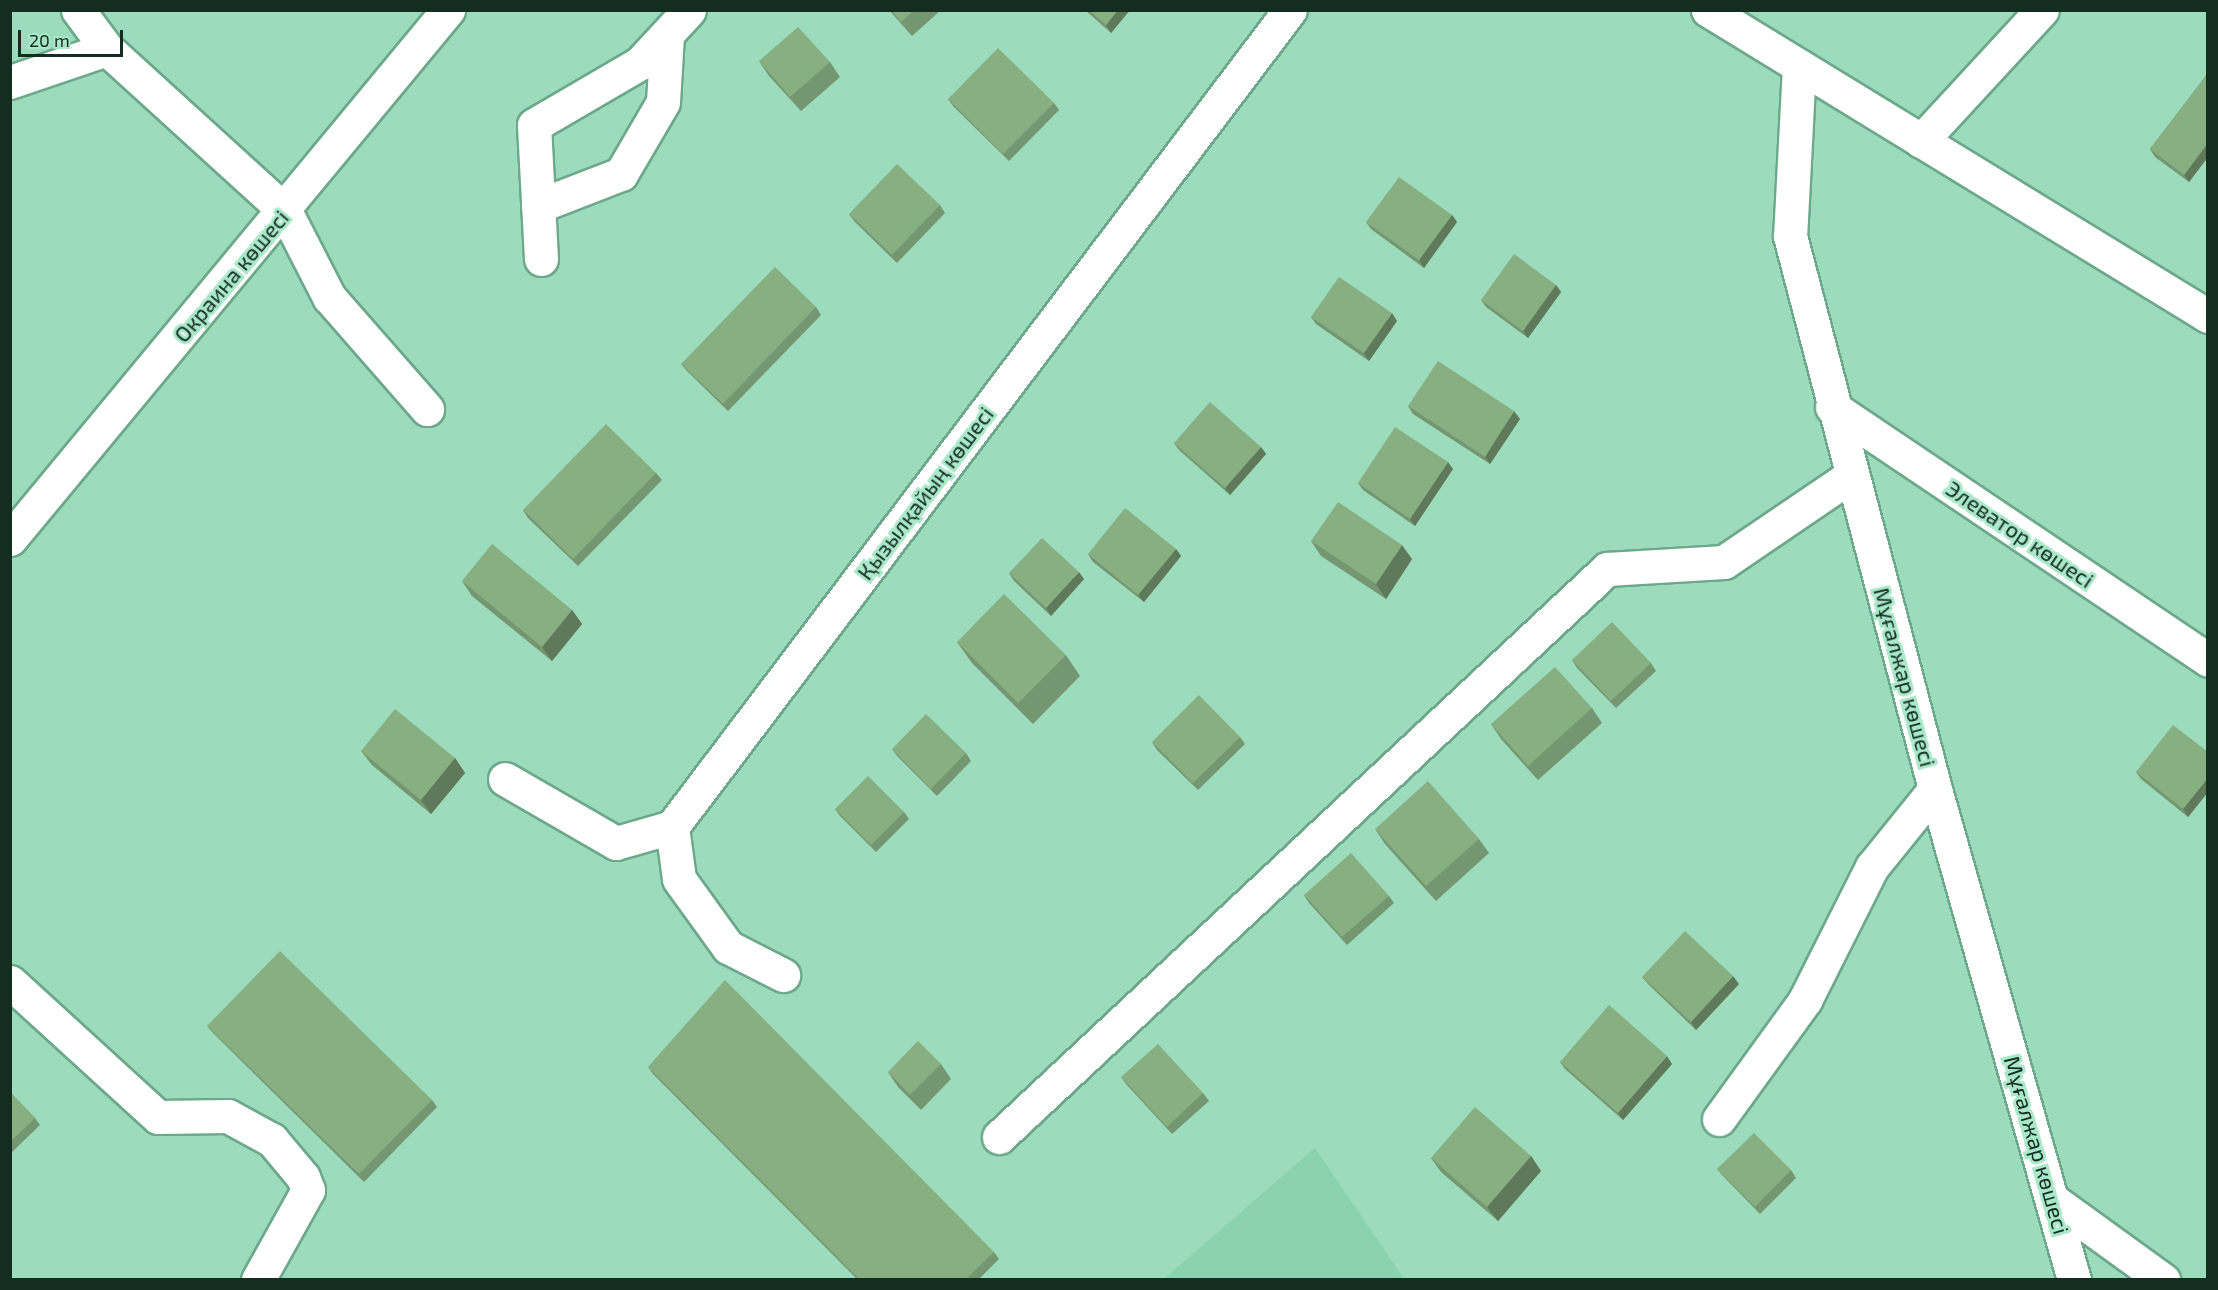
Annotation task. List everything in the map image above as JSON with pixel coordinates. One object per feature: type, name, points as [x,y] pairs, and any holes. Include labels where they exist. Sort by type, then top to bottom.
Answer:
[{"type":"street","points":[[78,10],[107,49],[285,212],[329,297],[427,409]]},
{"type":"street","name":"Окраина көшесі","points":[[10,539],[285,212],[448,10]]},
{"type":"street","points":[[541,259],[534,125],[640,63],[689,10]]},
{"type":"street","name":"Қызылқайың көшесі","points":[[672,828],[1290,10]]},
{"type":"street","points":[[1708,10],[2208,316]]},
{"type":"street","points":[[1920,141],[2042,10]]},
{"type":"street","points":[[538,206],[621,174],[663,102],[667,35]]},
{"type":"street","points":[[10,82],[107,49]]},
{"type":"street","name":"Мұғалжар көшесі","points":[[1799,66],[1790,236],[1832,407],[1935,789],[2054,1201],[2074,1280]]},
{"type":"street","name":"Элеватор көшесі","points":[[1832,407],[2208,660]]},
{"type":"street","points":[[999,1137],[1606,569],[1724,562],[1852,475]]},
{"type":"street","points":[[505,779],[616,843],[672,828],[679,879],[728,947],[783,975]]},
{"type":"street","points":[[1719,1119],[1805,1000],[1872,867],[1935,789]]},
{"type":"street","points":[[10,982],[158,1117],[228,1116],[272,1140],[303,1177],[308,1190],[258,1280]]},
{"type":"street","points":[[2054,1201],[2163,1280]]},
{"type":"shaded area","points":[[1315,1148],[1404,1279],[1164,1279]]},
{"type":"building","points":[[891,10],[914,10],[901,22]]},
{"type":"building","points":[[1089,10],[1118,10],[1106,25]]},
{"type":"building","points":[[798,27],[830,62],[790,97],[759,61]]},
{"type":"building","points":[[998,48],[1054,103],[1003,154],[948,99]]},
{"type":"building","points":[[2208,73],[2208,143],[2184,175],[2150,149]]},
{"type":"building","points":[[897,164],[940,205],[892,255],[849,214]]},
{"type":"building","points":[[1399,177],[1452,215],[1419,260],[1366,222]]},
{"type":"building","points":[[1514,254],[1556,285],[1523,331],[1481,300]]},
{"type":"building","points":[[775,267],[816,307],[723,404],[681,364]]},
{"type":"building","points":[[1339,277],[1392,313],[1364,353],[1311,317]]},
{"type":"building","points":[[1438,361],[1514,411],[1485,457],[1408,406]]},
{"type":"building","points":[[1210,402],[1261,447],[1225,488],[1174,443]]},
{"type":"building","points":[[606,424],[656,473],[573,559],[523,510]]},
{"type":"building","points":[[1395,427],[1448,462],[1410,519],[1358,483]]},
{"type":"building","points":[[1338,502],[1402,545],[1376,584],[1311,541]]},
{"type":"building","points":[[1125,508],[1176,549],[1138,595],[1088,554]]},
{"type":"building","points":[[1042,538],[1079,572],[1046,608],[1009,573]]},
{"type":"building","points":[[492,544],[572,610],[542,647],[462,581]]},
{"type":"building","points":[[1004,594],[1066,655],[1018,703],[957,642]]},
{"type":"building","points":[[1612,622],[1651,663],[1611,701],[1572,660]]},
{"type":"building","points":[[1555,667],[1592,708],[1528,766],[1491,724]]},
{"type":"building","points":[[1199,695],[1240,737],[1193,783],[1152,742]]},
{"type":"building","points":[[395,709],[455,758],[421,800],[361,751]]},
{"type":"building","points":[[926,714],[966,753],[931,789],[892,749]]},
{"type":"building","points":[[2173,725],[2208,752],[2208,778],[2183,809],[2136,772]]},
{"type":"building","points":[[868,776],[904,812],[871,845],[835,809]]},
{"type":"building","points":[[1428,781],[1479,839],[1426,886],[1375,829]]},
{"type":"building","points":[[1351,853],[1389,896],[1342,937],[1304,895]]},
{"type":"building","points":[[1685,931],[1733,976],[1691,1022],[1642,977]]},
{"type":"building","points":[[280,951],[432,1100],[359,1174],[207,1026]]},
{"type":"building","points":[[725,980],[994,1252],[965,1280],[860,1280],[648,1067]]},
{"type":"building","points":[[1609,1005],[1667,1056],[1618,1113],[1560,1062]]},
{"type":"building","points":[[918,1041],[941,1064],[910,1095],[888,1072]]},
{"type":"building","points":[[1158,1044],[1203,1093],[1167,1127],[1121,1077]]},
{"type":"building","points":[[10,1092],[35,1118],[10,1142]]},
{"type":"building","points":[[1475,1107],[1531,1156],[1487,1207],[1431,1158]]},
{"type":"building","points":[[1754,1133],[1791,1170],[1755,1207],[1717,1169]]}]
